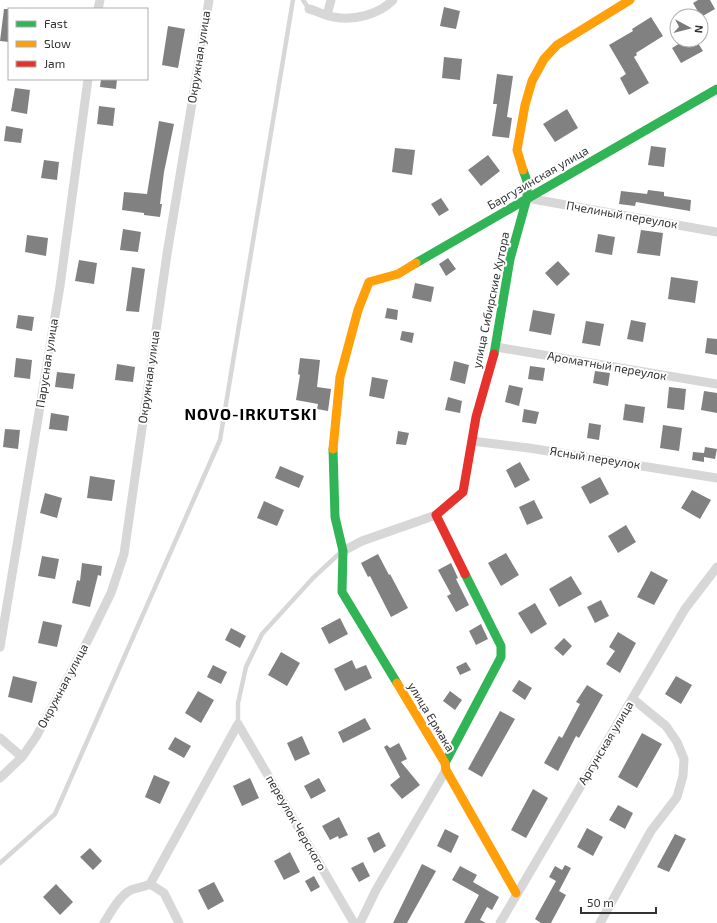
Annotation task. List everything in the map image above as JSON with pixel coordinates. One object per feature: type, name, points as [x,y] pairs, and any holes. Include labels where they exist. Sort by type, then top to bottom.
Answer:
[{"type":"street","name":"Окружная улица","points":[[0,778],[22,757],[36,737],[111,593],[124,554],[167,254],[209,0]]},
{"type":"street","points":[[327,15],[331,0]]},
{"type":"street","points":[[309,9],[333,17],[354,18],[368,14],[393,0]]},
{"type":"street","name":"улица Сибирские Хутора","points":[[436,515],[463,492],[476,417],[496,347],[510,259],[527,198],[527,181],[517,150],[525,105],[532,81],[544,59],[557,45],[630,0]]},
{"type":"street","name":"Парусная улица","points":[[0,647],[60,286],[88,80]]},
{"type":"street","name":"Баргузинская улица","points":[[369,282],[398,274],[717,89]]},
{"type":"street","name":"Пчелиный переулок","points":[[527,198],[717,232]]},
{"type":"street","name":"улица Ермака","points":[[369,282],[358,310],[340,377],[333,450],[335,516],[342,551],[342,592],[446,766],[516,893]]},
{"type":"street","name":"Ароматный переулок","points":[[496,347],[717,384]]},
{"type":"street","name":"Ясный переулок","points":[[472,441],[529,448],[717,478]]},
{"type":"street","points":[[342,551],[362,541],[436,515],[501,646],[501,657],[446,766],[376,890],[360,923]]},
{"type":"street","name":"Аргунская улица","points":[[500,923],[516,893],[633,699],[684,609],[717,567]]},
{"type":"street","points":[[600,923],[651,831],[676,797],[683,776],[684,759],[677,742],[666,726],[633,699]]},
{"type":"street","points":[[104,923],[120,898],[131,890],[141,889],[150,884],[238,724]]},
{"type":"street","name":"переулок Черского","points":[[238,724],[354,923]]},
{"type":"street","points":[[0,738],[22,757]]},
{"type":"street","points":[[150,884],[164,893],[179,923]]},
{"type":"lane","points":[[0,863],[55,814],[220,440],[293,0]]},
{"type":"lane","points":[[303,0],[309,9]]},
{"type":"lane","points":[[238,724],[238,702],[246,667],[262,634],[313,578],[342,551]]},
{"type":"building","points":[[698,0],[710,0],[715,9],[709,12],[709,8],[696,8],[693,3]]},
{"type":"building","points":[[444,7],[460,11],[456,29],[440,26]]},
{"type":"building","points":[[4,9],[8,9],[8,42],[0,41]]},
{"type":"building","points":[[651,17],[663,36],[636,53],[637,55],[634,57],[649,83],[629,95],[620,78],[626,74],[609,45],[633,31],[632,29]]},
{"type":"building","points":[[168,26],[185,29],[178,68],[162,65]]},
{"type":"building","points":[[672,48],[701,48],[703,51],[681,63]]},
{"type":"building","points":[[444,57],[462,59],[460,80],[442,78]]},
{"type":"building","points":[[497,74],[513,76],[507,117],[512,118],[509,138],[492,136],[497,104],[493,104]]},
{"type":"building","points":[[101,80],[117,80],[116,89],[100,87]]},
{"type":"building","points":[[15,88],[30,90],[27,114],[11,111]]},
{"type":"building","points":[[99,106],[115,108],[113,126],[97,124]]},
{"type":"building","points":[[567,109],[578,128],[555,142],[543,124]]},
{"type":"building","points":[[159,121],[174,124],[164,172],[160,217],[122,210],[124,192],[147,194]]},
{"type":"building","points":[[6,126],[23,129],[21,143],[4,141]]},
{"type":"building","points":[[651,146],[666,148],[664,167],[648,165]]},
{"type":"building","points":[[395,148],[415,150],[412,175],[392,172]]},
{"type":"building","points":[[488,155],[500,171],[481,186],[468,170]]},
{"type":"building","points":[[44,160],[59,162],[57,180],[41,178]]},
{"type":"building","points":[[648,190],[664,192],[664,196],[691,200],[690,211],[636,202],[635,206],[619,204],[621,191],[647,194]]},
{"type":"building","points":[[441,198],[449,210],[439,216],[431,204]]},
{"type":"building","points":[[123,229],[141,232],[138,252],[120,250]]},
{"type":"building","points":[[641,230],[663,233],[660,256],[637,253]]},
{"type":"building","points":[[598,234],[615,237],[612,255],[595,252]]},
{"type":"building","points":[[27,235],[48,238],[46,256],[25,252]]},
{"type":"building","points":[[448,258],[456,269],[446,276],[439,264]]},
{"type":"building","points":[[79,260],[97,263],[94,284],[75,281]]},
{"type":"building","points":[[558,261],[570,274],[557,286],[545,273]]},
{"type":"building","points":[[132,267],[145,269],[139,312],[126,311]]},
{"type":"building","points":[[671,277],[698,281],[695,303],[668,299]]},
{"type":"building","points":[[415,283],[434,287],[431,302],[412,298]]},
{"type":"building","points":[[387,308],[398,310],[397,320],[385,318]]},
{"type":"building","points":[[533,310],[555,314],[551,335],[529,331]]},
{"type":"building","points":[[18,315],[34,317],[32,331],[16,328]]},
{"type":"building","points":[[631,320],[646,323],[643,342],[627,339]]},
{"type":"building","points":[[586,321],[604,324],[600,346],[582,343]]},
{"type":"building","points":[[402,331],[414,333],[412,343],[400,340]]},
{"type":"building","points":[[707,338],[717,339],[717,355],[705,353]]},
{"type":"building","points":[[16,358],[32,360],[30,379],[14,377]]},
{"type":"building","points":[[300,358],[320,360],[317,387],[331,389],[328,411],[317,409],[318,404],[296,400],[300,375],[298,374]]},
{"type":"building","points":[[454,361],[469,365],[465,384],[450,380]]},
{"type":"building","points":[[117,364],[135,367],[133,382],[115,380]]},
{"type":"building","points":[[530,366],[545,368],[543,381],[528,379]]},
{"type":"building","points":[[595,371],[610,373],[608,386],[593,383]]},
{"type":"building","points":[[57,372],[75,374],[73,389],[55,387]]},
{"type":"building","points":[[372,377],[388,380],[384,399],[369,396]]},
{"type":"building","points":[[509,385],[523,388],[519,406],[505,402]]},
{"type":"building","points":[[669,387],[686,389],[684,410],[667,408]]},
{"type":"building","points":[[704,391],[717,393],[717,413],[701,410]]},
{"type":"building","points":[[448,397],[462,401],[460,413],[445,410]]},
{"type":"building","points":[[625,404],[645,407],[643,423],[623,420]]},
{"type":"building","points":[[524,409],[539,412],[536,424],[522,422]]},
{"type":"building","points":[[51,413],[69,416],[67,431],[49,429]]},
{"type":"building","points":[[589,423],[601,425],[599,440],[587,438]]},
{"type":"building","points":[[663,425],[682,428],[679,451],[660,448]]},
{"type":"building","points":[[5,429],[20,430],[18,449],[3,447]]},
{"type":"building","points":[[398,431],[409,433],[406,445],[396,444]]},
{"type":"building","points":[[705,447],[717,449],[715,459],[704,457],[704,462],[692,460],[693,452],[704,453]]},
{"type":"building","points":[[520,462],[530,480],[515,488],[506,470]]},
{"type":"building","points":[[280,466],[304,476],[299,488],[275,478]]},
{"type":"building","points":[[90,476],[115,480],[112,501],[87,498]]},
{"type":"building","points":[[600,477],[609,494],[590,504],[581,487]]},
{"type":"building","points":[[692,490],[711,500],[700,519],[681,508]]},
{"type":"building","points":[[45,493],[62,498],[57,518],[40,513]]},
{"type":"building","points":[[534,500],[543,518],[527,525],[519,507]]},
{"type":"building","points":[[264,501],[284,510],[277,526],[257,518]]},
{"type":"building","points":[[626,525],[636,542],[618,553],[608,536]]},
{"type":"building","points":[[506,553],[519,575],[501,586],[488,563]]},
{"type":"building","points":[[378,554],[408,608],[391,617],[370,576],[368,577],[361,563]]},
{"type":"building","points":[[42,556],[59,559],[55,579],[38,576]]},
{"type":"building","points":[[82,563],[102,566],[101,576],[98,575],[90,607],[72,603],[77,580],[80,581]]},
{"type":"building","points":[[451,563],[458,578],[456,579],[469,605],[456,612],[447,596],[451,594],[438,570]]},
{"type":"building","points":[[651,571],[668,580],[654,605],[637,597]]},
{"type":"building","points":[[571,576],[582,594],[559,607],[549,589]]},
{"type":"building","points":[[601,600],[609,616],[595,623],[587,607]]},
{"type":"building","points":[[535,603],[547,624],[531,634],[518,613]]},
{"type":"building","points":[[340,618],[348,634],[329,644],[321,628]]},
{"type":"building","points":[[43,621],[62,625],[57,647],[38,643]]},
{"type":"building","points":[[481,624],[488,639],[476,645],[469,631]]},
{"type":"building","points":[[231,628],[246,636],[240,648],[225,640]]},
{"type":"building","points":[[618,632],[636,643],[620,673],[606,664],[615,651],[609,647]]},
{"type":"building","points":[[564,638],[572,646],[563,656],[554,648]]},
{"type":"building","points":[[281,652],[300,663],[287,686],[268,675]]},
{"type":"building","points":[[352,660],[356,669],[366,665],[372,678],[345,691],[334,669]]},
{"type":"building","points":[[466,662],[471,670],[460,675],[456,667]]},
{"type":"building","points":[[213,665],[227,672],[221,684],[207,677]]},
{"type":"building","points":[[13,676],[37,682],[32,703],[8,697]]},
{"type":"building","points":[[676,676],[692,685],[681,704],[665,694]]},
{"type":"building","points":[[519,680],[532,688],[525,700],[512,691]]},
{"type":"building","points":[[587,685],[603,695],[579,738],[576,736],[558,771],[544,763],[559,736],[562,738],[580,704],[576,702]]},
{"type":"building","points":[[198,691],[214,700],[201,723],[185,713]]},
{"type":"building","points":[[450,691],[462,700],[455,710],[443,701]]},
{"type":"building","points":[[500,711],[515,719],[482,777],[468,769]]},
{"type":"building","points":[[365,718],[371,729],[343,743],[338,732]]},
{"type":"building","points":[[642,733],[662,744],[637,788],[618,777]]},
{"type":"building","points":[[302,736],[310,754],[295,761],[287,743]]},
{"type":"building","points":[[175,737],[191,746],[184,758],[168,749]]},
{"type":"building","points":[[399,743],[407,759],[401,762],[420,785],[402,799],[390,785],[400,777],[384,747],[387,745],[390,748]]},
{"type":"building","points":[[154,775],[170,782],[160,804],[145,797]]},
{"type":"building","points":[[250,778],[259,798],[242,806],[233,786]]},
{"type":"building","points":[[319,778],[326,791],[311,799],[304,786]]},
{"type":"building","points":[[533,789],[548,798],[526,838],[511,830]]},
{"type":"building","points":[[618,805],[633,813],[625,829],[609,820]]},
{"type":"building","points":[[339,817],[348,835],[339,839],[338,836],[330,840],[322,826]]},
{"type":"building","points":[[587,828],[603,837],[593,856],[577,847]]},
{"type":"building","points":[[445,829],[459,836],[451,853],[437,846]]},
{"type":"building","points":[[379,832],[386,846],[374,853],[367,838]]},
{"type":"building","points":[[675,834],[686,839],[669,872],[657,867]]},
{"type":"building","points":[[90,848],[102,861],[93,870],[80,857]]},
{"type":"building","points":[[290,852],[300,872],[284,880],[274,861]]},
{"type":"building","points":[[363,862],[370,876],[359,882],[351,868]]},
{"type":"building","points":[[422,864],[436,871],[407,923],[393,923]]},
{"type":"building","points":[[565,865],[571,868],[559,891],[566,895],[551,923],[541,923],[535,919],[556,881],[549,877],[555,866],[562,870]]},
{"type":"building","points":[[460,866],[477,875],[473,882],[499,897],[492,910],[487,907],[480,920],[486,923],[464,923],[479,895],[452,880]]},
{"type":"building","points":[[314,876],[320,887],[311,892],[305,881]]},
{"type":"building","points":[[214,882],[224,901],[208,910],[198,890]]},
{"type":"building","points":[[56,884],[73,902],[60,915],[43,897]]},
{"type":"traffic: fast","points":[[416,263],[717,89]]},
{"type":"traffic: fast","points":[[494,354],[510,259],[527,198],[527,181],[523,170]]},
{"type":"traffic: fast","points":[[333,449],[335,517],[343,551],[342,592],[397,683]]},
{"type":"traffic: fast","points":[[445,763],[501,657],[501,646],[465,574]]},
{"type":"traffic: slow","points":[[523,170],[517,150],[525,105],[532,81],[544,59],[557,45],[630,0]]},
{"type":"traffic: slow","points":[[333,449],[340,377],[358,310],[369,282],[398,274],[416,263]]},
{"type":"traffic: slow","points":[[397,683],[445,763],[446,770],[516,893]]},
{"type":"traffic: jam","points":[[465,574],[436,515],[463,492],[476,417],[494,354]]},
{"type":"district","name":"NOVO-IRKUTSKI","points":[[251,414]]}]
